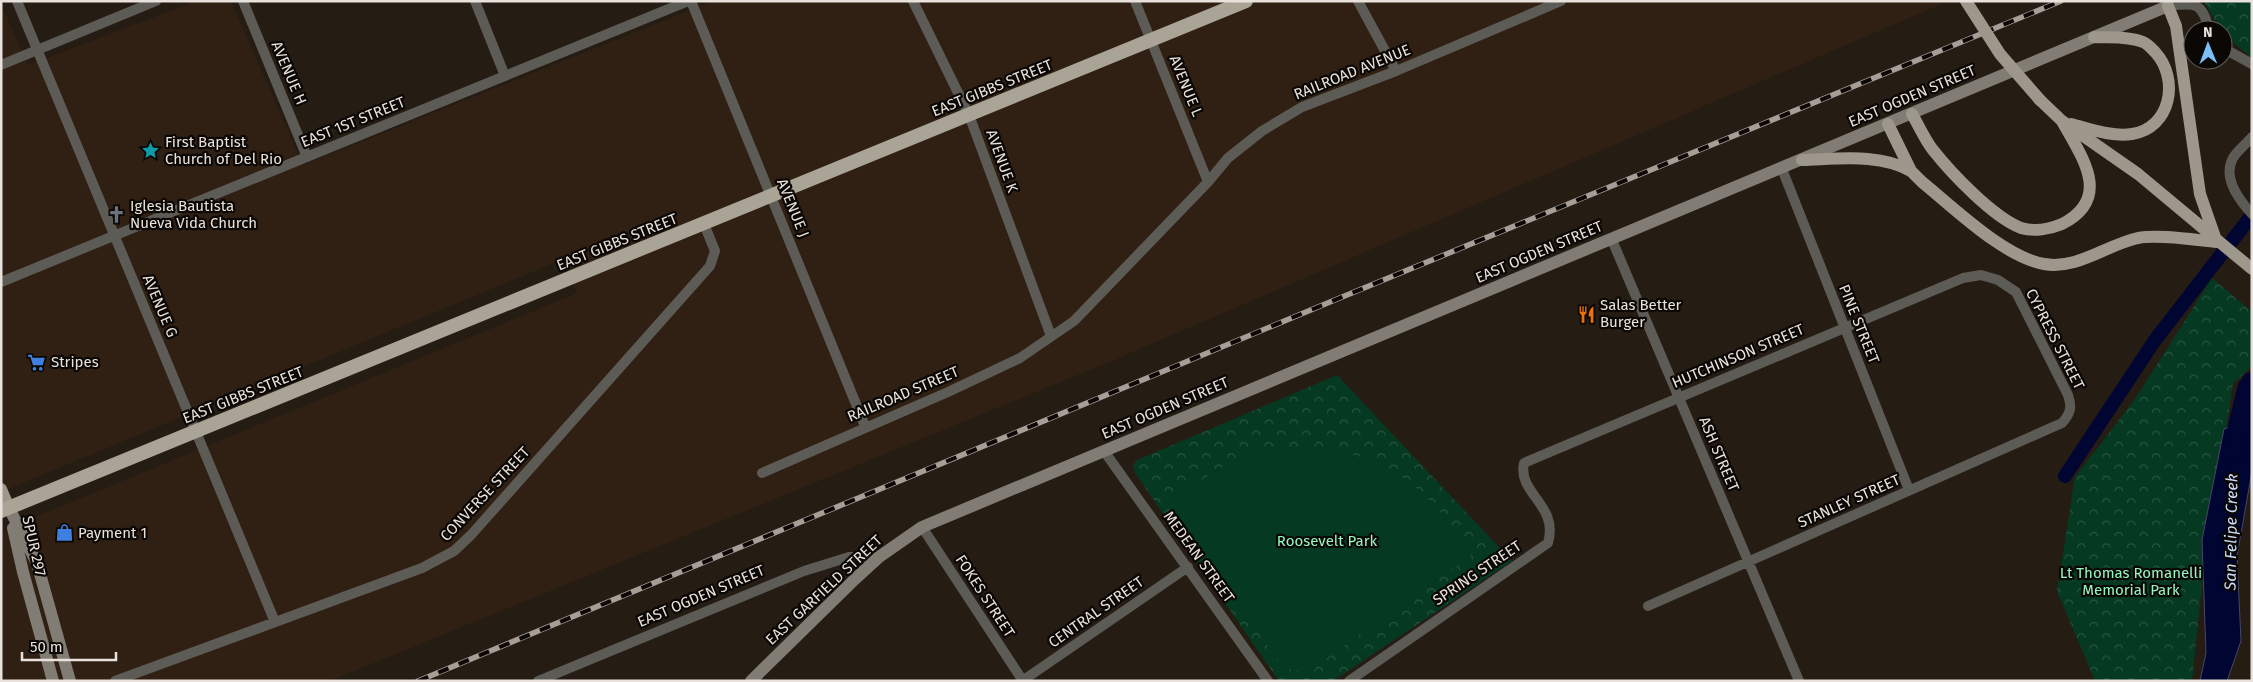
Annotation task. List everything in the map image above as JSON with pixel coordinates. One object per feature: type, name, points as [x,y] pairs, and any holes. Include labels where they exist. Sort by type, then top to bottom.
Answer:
[{"type":"highway","name":"EAST GIBBS STREET","points":[[5,510],[1246,1]]},
{"type":"main road","points":[[1966,1],[2000,54],[2040,100],[2062,121],[2138,174],[2217,242],[2252,269]]},
{"type":"main road","points":[[2166,4],[2177,33],[2200,194],[2217,242]]},
{"type":"main road","name":"EAST OGDEN STREET","points":[[922,527],[1782,169],[2094,37],[2166,4]]},
{"type":"main road","points":[[2062,121],[2117,135],[2134,134],[2152,124],[2167,108],[2169,88],[2167,70],[2157,55],[2145,43],[2122,38],[2094,37]]},
{"type":"main road","points":[[1912,114],[1932,149],[1956,176],[2000,215],[2022,228],[2037,230],[2056,227],[2072,218],[2085,206],[2090,186],[2086,165],[2062,121]]},
{"type":"main road","points":[[1888,124],[1911,171]]},
{"type":"main road","points":[[1802,160],[1874,159],[1899,164],[1911,171],[2008,251],[2028,260],[2045,264],[2077,261],[2109,247],[2140,238],[2155,237],[2217,242]]},
{"type":"main road","points":[[1,489],[5,510]]},
{"type":"main road","name":"SPUR 297","points":[[5,510],[53,681]]},
{"type":"main road","name":"SPUR 297","points":[[5,510],[37,563],[70,681]]},
{"type":"main road","name":"EAST GARFIELD STREET","points":[[751,681],[879,557],[922,527]]},
{"type":"street","name":"AVENUE G","points":[[17,1],[275,622]]},
{"type":"street","points":[[1,64],[156,1]]},
{"type":"street","name":"AVENUE H","points":[[242,1],[307,157]]},
{"type":"street","points":[[475,1],[506,76]]},
{"type":"street","name":"EAST 1ST STREET","points":[[1,282],[689,1]]},
{"type":"street","name":"AVENUE J","points":[[689,1],[772,196],[865,426]]},
{"type":"street","name":"AVENUE K","points":[[913,1],[969,115],[1051,336]]},
{"type":"street","name":"AVENUE L","points":[[1135,1],[1208,182]]},
{"type":"street","points":[[1358,1],[1396,71]]},
{"type":"street","name":"RAILROAD AVENUE","points":[[1051,336],[1074,321],[1208,182],[1228,158],[1262,131],[1302,107],[1396,71],[1561,1]]},
{"type":"street","points":[[2166,4],[2196,5],[2205,13],[2207,20]]},
{"type":"street","points":[[2233,54],[2252,64]]},
{"type":"street","points":[[2252,138],[2233,158],[2231,170],[2234,192],[2252,214]]},
{"type":"street","name":"PINE STREET","points":[[1782,169],[1909,490]]},
{"type":"street","name":"CONVERSE STREET","points":[[115,681],[422,568],[454,551],[471,535],[710,266],[716,252],[704,224]]},
{"type":"street","name":"ASH STREET","points":[[1612,240],[1800,681]]},
{"type":"street","name":"CYPRESS STREET","points":[[1963,278],[1981,275],[1998,280],[2016,292],[2068,395],[2071,406],[2069,415],[2062,423]]},
{"type":"street","name":"HUTCHINSON STREET","points":[[1524,462],[1963,278]]},
{"type":"street","name":"RAILROAD STREET","points":[[762,472],[865,426],[948,392],[1020,358],[1051,336]]},
{"type":"street","name":"STANLEY STREET","points":[[1648,606],[2062,423]]},
{"type":"street","name":"MEDEAN STREET","points":[[1104,451],[1268,681]]},
{"type":"street","name":"SPRING STREET","points":[[1350,681],[1548,543],[1552,530],[1551,521],[1525,480],[1522,471],[1524,462]]},
{"type":"street","name":"FOKES STREET","points":[[922,527],[1023,681]]},
{"type":"street","name":"EAST OGDEN STREET","points":[[538,681],[804,570],[849,558],[879,557]]},
{"type":"street","name":"CENTRAL STREET","points":[[1023,681],[1188,567]]},
{"type":"shaded area","points":[[197,1],[231,1],[303,165],[713,1],[1943,1],[1944,3],[1112,361],[330,681],[1,681],[1,531],[577,293],[564,259],[1,492],[1,3],[28,65]]},
{"type":"green space","points":[[2204,1],[2252,1],[2252,58],[2233,42],[2233,20],[2214,20]]},
{"type":"green space","name":"Lt Thomas Romanelli Memorial Park","points":[[2212,278],[2252,312],[2252,366],[2233,384],[2202,585],[2192,681],[2095,681],[2057,591],[2075,477],[2135,399]]},
{"type":"green space","name":"Roosevelt Park","points":[[1337,375],[1512,561],[1333,681],[1279,681],[1135,473],[1133,465],[1137,460]]},
{"type":"green space","name":"Roosevelt Park","points":[[1298,447],[1337,451],[1354,455],[1387,468],[1402,477],[1437,509],[1471,556],[1307,672],[1284,668],[1167,506],[1200,481],[1249,455],[1263,451]]},
{"type":"water","points":[[2252,419],[2252,471],[2237,556],[2241,641],[2227,681],[2200,681],[2206,653],[2202,540],[2224,429]]},
{"type":"waterway","points":[[2065,476],[2155,340],[2252,215]]},
{"type":"waterway","name":"San Felipe Creek","points":[[2233,452],[2248,389],[2252,383]]},
{"type":"railway","points":[[418,681],[2061,1]]},
{"type":"place","name":"First Baptist Church of Del Rio","points":[[151,151]]},
{"type":"place","name":"Iglesia Bautista Nueva Vida Church","points":[[116,215]]},
{"type":"place","name":"Salas Better Burger","points":[[1586,314]]},
{"type":"place","name":"Stripes","points":[[37,362]]},
{"type":"place","name":"Payment 1","points":[[64,533]]}]
